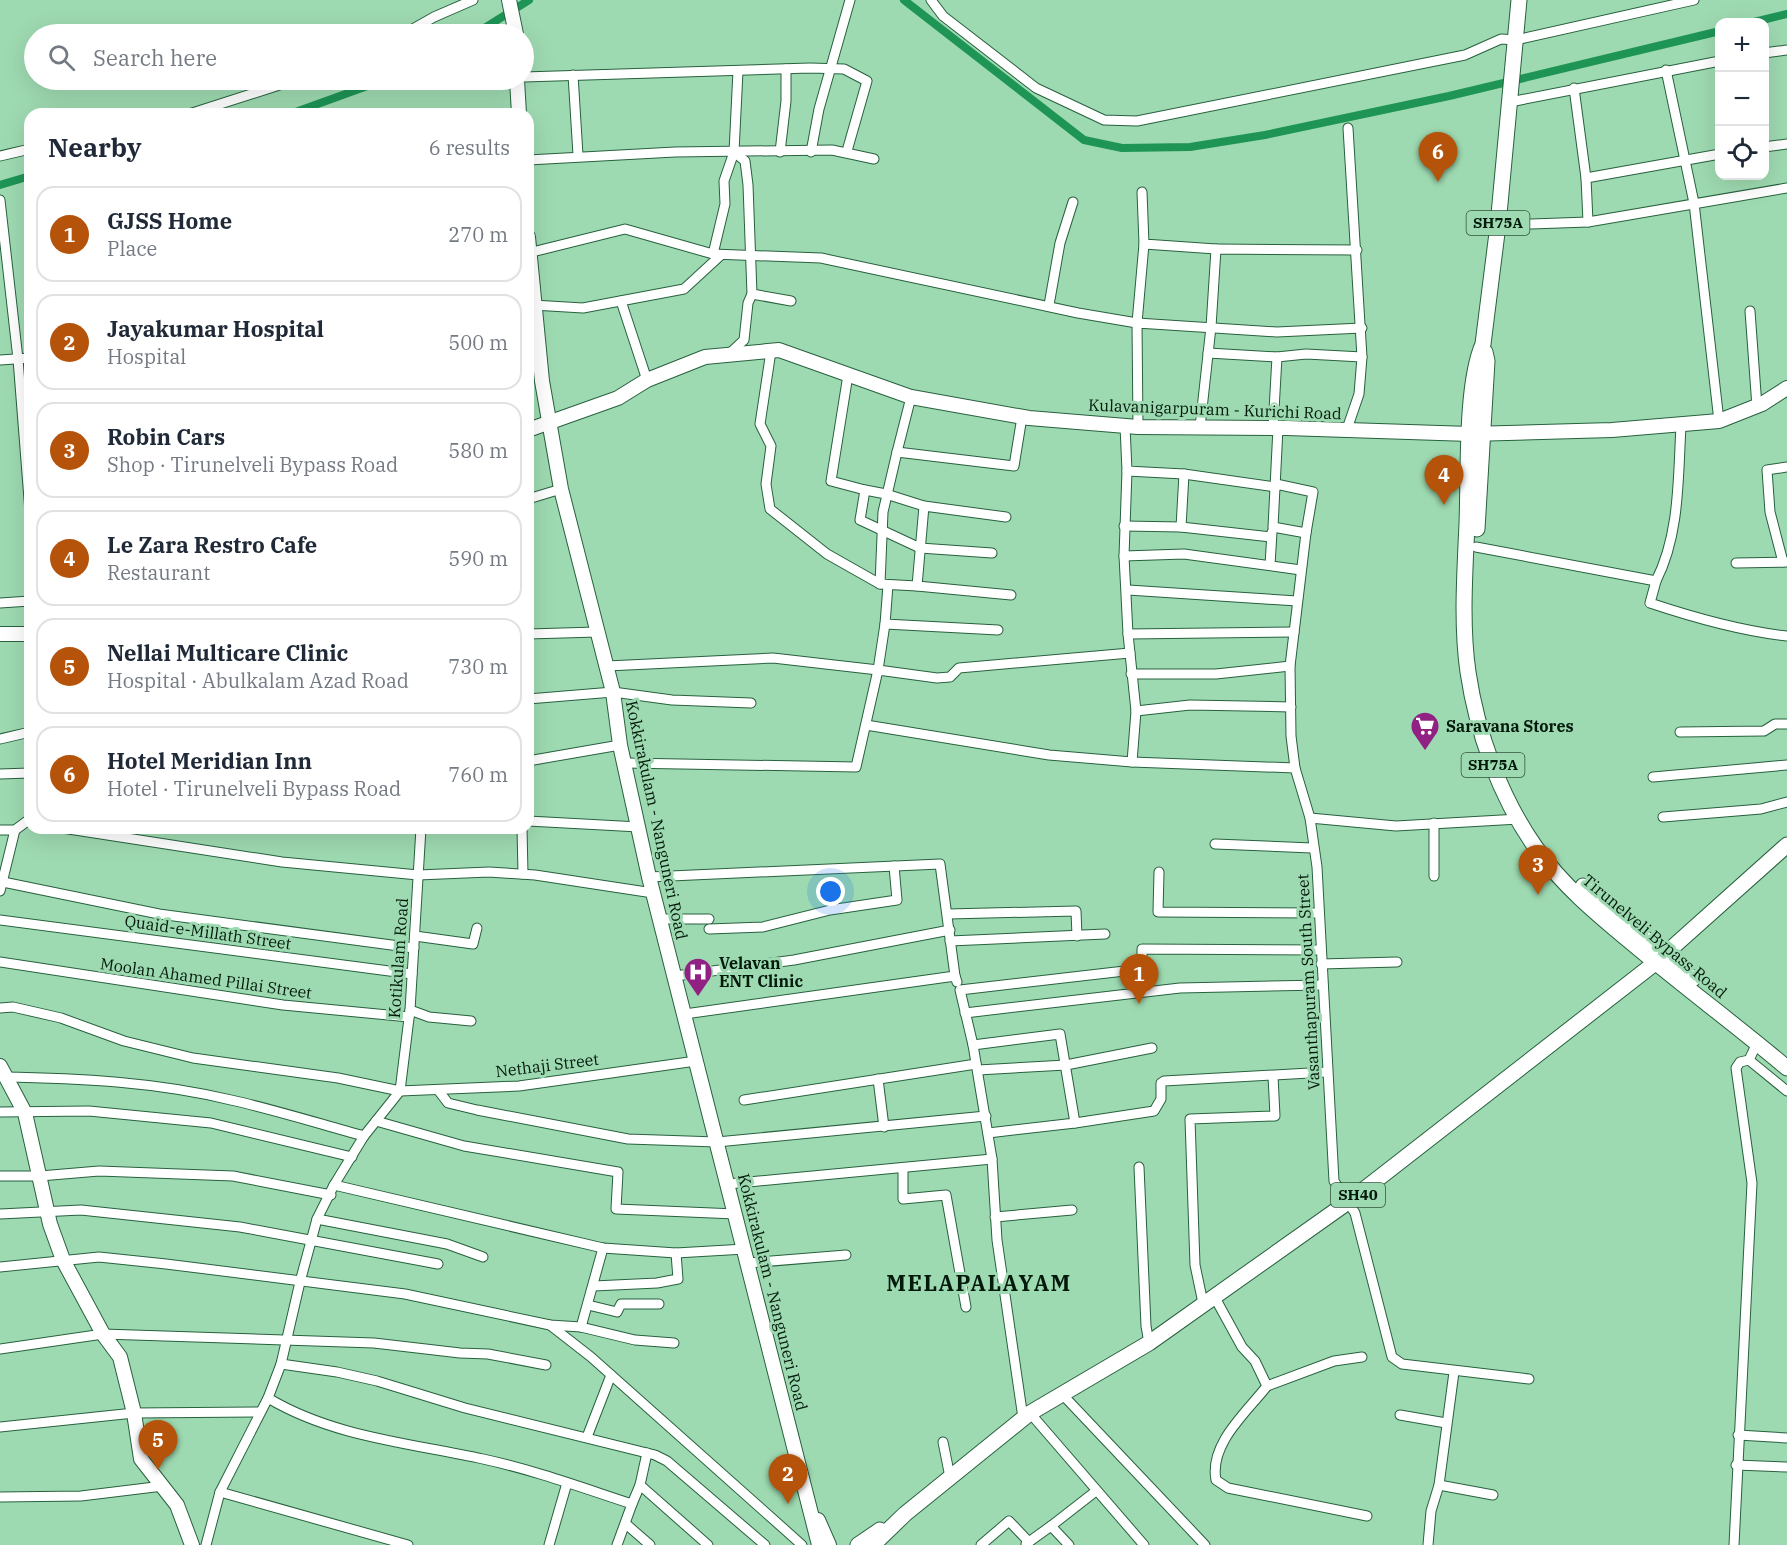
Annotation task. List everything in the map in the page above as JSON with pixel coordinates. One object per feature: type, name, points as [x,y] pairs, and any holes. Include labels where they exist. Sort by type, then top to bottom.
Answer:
[{"type":"main road","points":[[510,0],[514,24]]},
{"type":"main road","name":"Tirunelveli Bypass Road","points":[[1519,0],[1498,225],[1483,344],[1476,359],[1476,434],[1466,559],[1468,671],[1485,747],[1518,819],[1536,848],[1563,882],[1659,959],[1787,1068]]},
{"type":"main road","points":[[518,90],[519,108]]},
{"type":"main road","name":"Kokkirakulam - Nanguneri Road","points":[[534,312],[561,489],[613,692],[620,745],[653,893],[813,1514],[813,1529],[819,1545]]},
{"type":"main road","name":"Kulavanigarpuram - Kurichi Road","points":[[534,428],[618,398],[648,380],[705,357],[779,350],[911,397],[1022,417],[1132,427],[1347,429],[1476,434],[1681,426],[1719,421],[1757,407],[1787,388]]},
{"type":"main road","points":[[1476,434],[1476,647],[1479,684],[1491,739],[1504,767],[1550,854],[1659,959],[1787,1055]]},
{"type":"main road","points":[[0,634],[24,634]]},
{"type":"main road","name":"SH40","points":[[873,1545],[905,1514],[1027,1415],[1149,1343],[1348,1202],[1659,959],[1787,845]]},
{"type":"main road","points":[[2,1073],[24,1112],[47,1210],[63,1260],[103,1334],[120,1357],[134,1413],[141,1459],[177,1505],[192,1545]]},
{"type":"main road","points":[[813,1514],[821,1524],[829,1545]]},
{"type":"main road","points":[[858,1545],[905,1514]]},
{"type":"street","points":[[422,24],[473,0]]},
{"type":"street","points":[[811,152],[830,69],[850,0]]},
{"type":"street","points":[[931,0],[943,16],[1036,88],[1104,120],[1137,121],[1465,55],[1500,39],[1516,40],[1694,0]]},
{"type":"street","points":[[1769,52],[1787,50]]},
{"type":"street","points":[[1509,102],[1715,62]]},
{"type":"street","points":[[780,152],[786,101],[786,69]]},
{"type":"street","points":[[534,77],[844,69],[867,81],[847,151]]},
{"type":"street","points":[[1666,70],[1694,202],[1719,421]]},
{"type":"street","points":[[534,305],[583,308],[684,289],[717,255],[725,204],[724,181],[734,152],[738,71]]},
{"type":"street","points":[[573,75],[578,155]]},
{"type":"street","points":[[1574,88],[1586,178],[1588,222]]},
{"type":"street","points":[[208,108],[264,90]]},
{"type":"street","points":[[1347,429],[1359,394],[1362,357],[1348,128]]},
{"type":"street","points":[[1769,146],[1787,144]]},
{"type":"street","points":[[0,156],[24,150]]},
{"type":"street","points":[[534,159],[578,155],[847,151],[874,159]]},
{"type":"street","points":[[728,355],[744,340],[752,294],[745,161],[734,152]]},
{"type":"street","points":[[1586,178],[1715,155]]},
{"type":"street","points":[[1498,225],[1588,222],[1694,202],[1787,188]]},
{"type":"street","points":[[1132,762],[1136,711],[1128,634],[1124,526],[1126,471],[1132,427],[1137,323],[1144,244],[1142,192]]},
{"type":"street","points":[[0,200],[18,358],[24,435]]},
{"type":"street","points":[[1049,305],[1060,243],[1073,202]]},
{"type":"street","points":[[534,252],[625,229],[717,255],[821,258],[1137,323],[1277,332],[1362,328]]},
{"type":"street","points":[[1144,244],[1216,249],[1357,250]]},
{"type":"street","points":[[1200,427],[1211,327],[1216,249]]},
{"type":"street","points":[[752,294],[791,302]]},
{"type":"street","points":[[621,301],[648,380]]},
{"type":"street","points":[[1750,311],[1757,407]]},
{"type":"street","points":[[771,351],[760,424],[771,446],[766,484],[770,508],[827,554],[884,585],[1011,595]]},
{"type":"street","points":[[1208,353],[1277,357],[1306,354],[1362,357]]},
{"type":"street","points":[[1270,565],[1276,486],[1277,357]]},
{"type":"street","points":[[0,360],[24,358]]},
{"type":"street","points":[[848,375],[831,481],[924,506],[1006,517]]},
{"type":"street","points":[[625,763],[856,767],[878,670],[885,624],[883,512],[911,397]]},
{"type":"street","points":[[897,452],[1014,466],[1022,417]]},
{"type":"street","points":[[1681,426],[1672,534],[1666,560],[1656,581],[1650,603],[1702,620],[1787,636]]},
{"type":"street","points":[[1736,563],[1785,562],[1770,512],[1767,470],[1787,467]]},
{"type":"street","points":[[1126,471],[1184,474],[1276,486]]},
{"type":"street","points":[[1181,527],[1184,474]]},
{"type":"street","name":"Vasanthapuram South Street","points":[[1276,486],[1313,492],[1300,570],[1290,666],[1291,707],[1295,768],[1310,818],[1312,848],[1317,867],[1334,1181],[1355,1213],[1392,1357],[1402,1364],[1454,1372]]},
{"type":"street","points":[[534,497],[561,489]]},
{"type":"street","points":[[865,490],[860,520],[883,532],[921,548],[992,553]]},
{"type":"street","points":[[917,586],[924,506]]},
{"type":"street","points":[[1124,526],[1181,527],[1271,537]]},
{"type":"street","points":[[1273,527],[1306,533]]},
{"type":"street","points":[[1476,547],[1656,581]]},
{"type":"street","points":[[1124,556],[1184,554],[1300,570]]},
{"type":"street","points":[[1128,590],[1297,601]]},
{"type":"street","points":[[0,603],[24,601]]},
{"type":"street","points":[[885,624],[999,630]]},
{"type":"street","points":[[534,634],[597,632]]},
{"type":"street","points":[[1128,634],[1294,632]]},
{"type":"street","points":[[607,666],[773,658],[950,678],[959,668],[1130,653]]},
{"type":"street","points":[[1131,674],[1216,674],[1290,666]]},
{"type":"street","points":[[534,699],[613,692],[672,700],[751,703]]},
{"type":"street","points":[[1136,711],[1190,705],[1291,707]]},
{"type":"street","points":[[1680,732],[1764,731],[1775,724],[1787,724]]},
{"type":"street","points":[[866,725],[1048,755],[1132,762],[1295,768]]},
{"type":"street","points":[[0,739],[24,733]]},
{"type":"street","points":[[534,760],[620,745]]},
{"type":"street","points":[[1653,777],[1787,765]]},
{"type":"street","points":[[0,774],[24,773]]},
{"type":"street","points":[[1663,817],[1761,809],[1787,802]]},
{"type":"street","points":[[1310,818],[1396,826],[1518,819]]},
{"type":"street","points":[[534,821],[639,827]]},
{"type":"street","points":[[1434,823],[1434,876]]},
{"type":"street","points":[[0,830],[15,830],[24,824]]},
{"type":"street","points":[[15,830],[1,886],[159,914],[414,948]]},
{"type":"street","points":[[101,834],[282,862],[418,876],[489,872],[523,874],[653,893]]},
{"type":"street","name":"Kotikulam Road","points":[[400,1090],[410,1013],[421,834]]},
{"type":"street","points":[[522,834],[523,874]]},
{"type":"street","points":[[1215,844],[1312,848]]},
{"type":"street","points":[[650,877],[940,864],[955,976],[973,1045],[986,1116],[992,1158],[995,1217],[1027,1415],[1144,1545]]},
{"type":"street","points":[[660,919],[763,927],[830,910],[897,900],[894,866]]},
{"type":"street","points":[[1158,872],[1158,912],[1318,913]]},
{"type":"street","points":[[948,914],[1076,911],[1077,936]]},
{"type":"street","name":"Quaid-e-Millath Street","points":[[0,920],[412,974]]},
{"type":"street","points":[[415,936],[472,944],[477,928]]},
{"type":"street","points":[[675,976],[794,960],[950,930]]},
{"type":"street","points":[[950,941],[1105,934]]},
{"type":"street","points":[[960,990],[1142,969],[1142,950],[1321,950]]},
{"type":"street","name":"Moolan Ahamed Pillai Street","points":[[0,962],[283,1005],[410,1013],[471,1021]]},
{"type":"street","points":[[1321,964],[1396,962]]},
{"type":"street","points":[[685,1014],[955,976]]},
{"type":"street","points":[[965,1013],[1180,988],[1323,985]]},
{"type":"street","name":"Nethaji Street","points":[[0,1008],[13,1007],[61,1018],[124,1041],[194,1059],[338,1078],[400,1090],[519,1086],[696,1060]]},
{"type":"street","points":[[973,1045],[1060,1034],[1075,1123]]},
{"type":"street","points":[[1734,1545],[1736,1465],[1752,1183],[1736,1068],[1740,1062],[1749,1060],[1758,1043]]},
{"type":"street","points":[[744,1100],[878,1079],[977,1067],[1066,1065],[1152,1048]]},
{"type":"street","points":[[1749,1060],[1787,1091]]},
{"type":"street","points":[[988,1133],[1155,1111],[1161,1099],[1161,1083],[1164,1081],[1327,1072]]},
{"type":"street","points":[[2,1073],[148,1085],[229,1099],[364,1136]]},
{"type":"street","points":[[1266,1386],[1255,1361],[1242,1347],[1208,1299],[1195,1265],[1190,1119],[1275,1116],[1273,1076]]},
{"type":"street","points":[[878,1079],[884,1127]]},
{"type":"street","points":[[206,1545],[220,1492],[268,1398],[281,1364],[317,1219],[334,1185],[364,1136],[400,1090]]},
{"type":"street","points":[[438,1090],[448,1102],[554,1127],[628,1139],[717,1142],[986,1116]]},
{"type":"street","points":[[0,1112],[89,1111],[211,1123],[352,1157]]},
{"type":"street","points":[[376,1121],[464,1146],[618,1172],[616,1209],[736,1214]]},
{"type":"street","points":[[728,1184],[873,1169],[903,1169],[992,1158]]},
{"type":"street","points":[[1139,1167],[1146,1326],[1149,1343]]},
{"type":"street","points":[[903,1169],[903,1199],[946,1195],[966,1307]]},
{"type":"street","points":[[0,1176],[40,1176],[99,1171],[233,1176],[331,1195]]},
{"type":"street","points":[[334,1185],[603,1248],[676,1253],[745,1249]]},
{"type":"street","points":[[0,1214],[81,1210],[240,1227],[311,1242],[377,1253],[392,1253],[438,1264]]},
{"type":"street","points":[[995,1217],[1072,1210]]},
{"type":"street","points":[[317,1219],[447,1244],[483,1257]]},
{"type":"street","points":[[581,1327],[603,1248]]},
{"type":"street","points":[[594,1286],[657,1283],[678,1279],[676,1253]]},
{"type":"street","points":[[748,1263],[846,1255]]},
{"type":"street","points":[[0,1267],[99,1257],[405,1294],[550,1325],[581,1327],[634,1340],[674,1343]]},
{"type":"street","points":[[588,1305],[617,1312],[621,1305],[659,1304]]},
{"type":"street","points":[[550,1325],[611,1375],[802,1545]]},
{"type":"street","points":[[0,1349],[103,1334],[375,1343],[488,1354],[546,1365]]},
{"type":"street","points":[[1362,1357],[1334,1361],[1266,1386],[1220,1446],[1214,1466],[1216,1480],[1228,1488],[1367,1516]]},
{"type":"street","points":[[281,1364],[367,1378],[465,1408],[647,1453],[667,1461],[765,1545]]},
{"type":"street","points":[[1428,1545],[1431,1511],[1438,1485],[1454,1372],[1529,1379]]},
{"type":"street","points":[[587,1437],[611,1375]]},
{"type":"street","points":[[1061,1393],[1205,1545]]},
{"type":"street","points":[[268,1398],[300,1415],[342,1428],[414,1448],[511,1465],[632,1504]]},
{"type":"street","points":[[0,1426],[134,1413],[259,1412]]},
{"type":"street","points":[[1400,1414],[1446,1423]]},
{"type":"street","points":[[1738,1435],[1787,1438]]},
{"type":"street","points":[[944,1442],[950,1477]]},
{"type":"street","points":[[617,1545],[640,1485],[647,1453]]},
{"type":"street","points":[[1736,1465],[1787,1467]]},
{"type":"street","points":[[549,1545],[567,1483]]},
{"type":"street","points":[[640,1485],[708,1545]]},
{"type":"street","points":[[1438,1485],[1493,1495]]},
{"type":"street","points":[[0,1497],[81,1496],[163,1486]]},
{"type":"street","points":[[981,1545],[1009,1521],[1027,1543],[1096,1491]]},
{"type":"street","points":[[220,1492],[408,1545]]},
{"type":"street","points":[[626,1524],[650,1545]]},
{"type":"street","points":[[1051,1526],[1069,1545]]},
{"type":"waterway","points":[[491,24],[529,0]]},
{"type":"waterway","points":[[904,0],[1084,140],[1122,148],[1190,147],[1265,135],[1449,96],[1715,32]]},
{"type":"waterway","points":[[1769,18],[1787,14]]},
{"type":"waterway","points":[[307,108],[356,90]]},
{"type":"waterway","points":[[0,185],[24,178]]},
{"type":"place","name":"Hotel Meridian Inn","points":[[1438,182]]},
{"type":"place","name":"Le Zara Restro Cafe","points":[[1444,505]]},
{"type":"place","name":"Saravana Stores","points":[[1425,752]]},
{"type":"place","name":"Robin Cars","points":[[1538,895]]},
{"type":"place","name":"Velavan ENT Clinic","points":[[698,998]]},
{"type":"place","name":"GJSS Home","points":[[1139,1004]]},
{"type":"place","name":"Nellai Multicare Clinic","points":[[158,1470]]},
{"type":"place","name":"Jayakumar Hospital","points":[[788,1504]]},
{"type":"district","name":"MELAPALAYAM","points":[[979,1283]]}]
